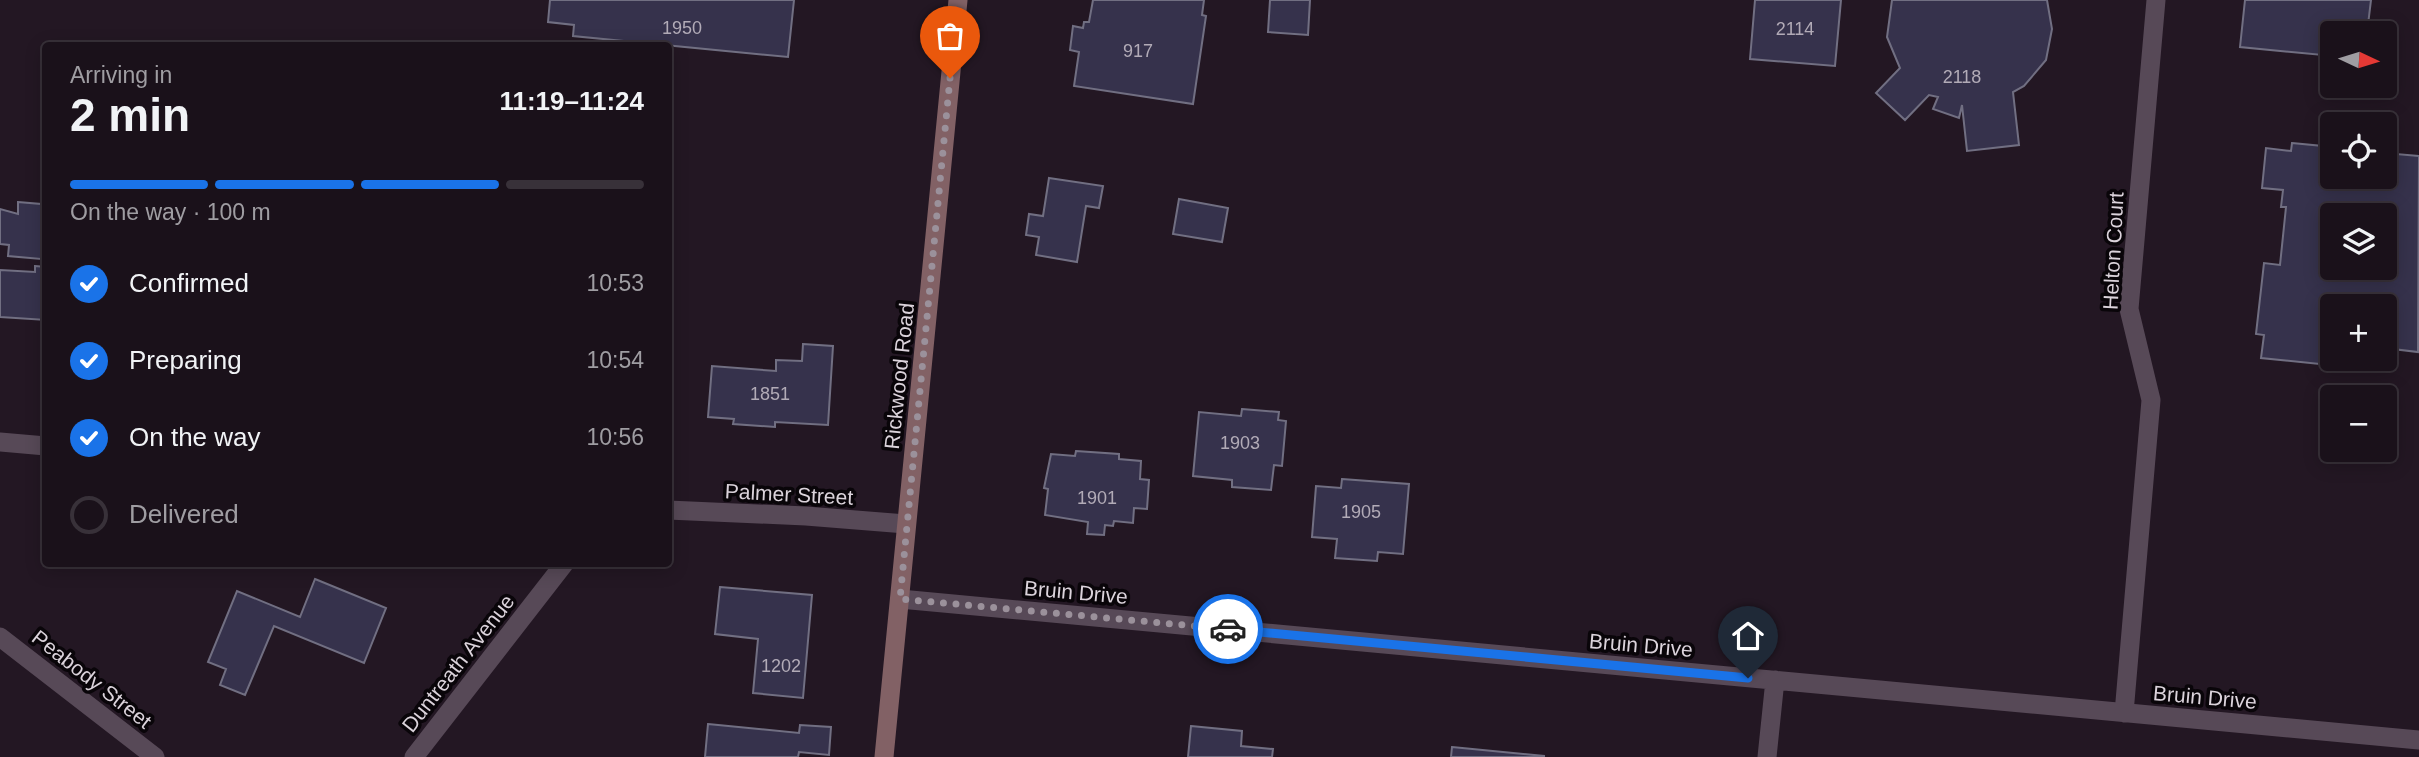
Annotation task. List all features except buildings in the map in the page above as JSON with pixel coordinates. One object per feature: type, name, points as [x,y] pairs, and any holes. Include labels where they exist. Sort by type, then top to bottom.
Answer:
[{"type":"main road","name":"Rickwood Road","points":[[884,757],[958,0]]},
{"type":"street","name":"Helton Court","points":[[2124,713],[2151,400],[2129,309],[2156,0]]},
{"type":"street","points":[[0,442],[42,446]]},
{"type":"street","name":"Palmer Street","points":[[672,510],[906,524]]},
{"type":"street","name":"Duntreath Avenue","points":[[414,757],[562,567]]},
{"type":"street","name":"Bruin Drive","points":[[900,599],[2419,740]]},
{"type":"street","name":"Peabody Street","points":[[0,636],[155,757]]},
{"type":"street","points":[[1767,757],[1775,680]]},
{"type":"street","points":[[2417,757],[2419,740]]},
{"type":"way so far","points":[[950,78],[900,599],[1228,629]]},
{"type":"route","points":[[1228,629],[1748,678]]}]
